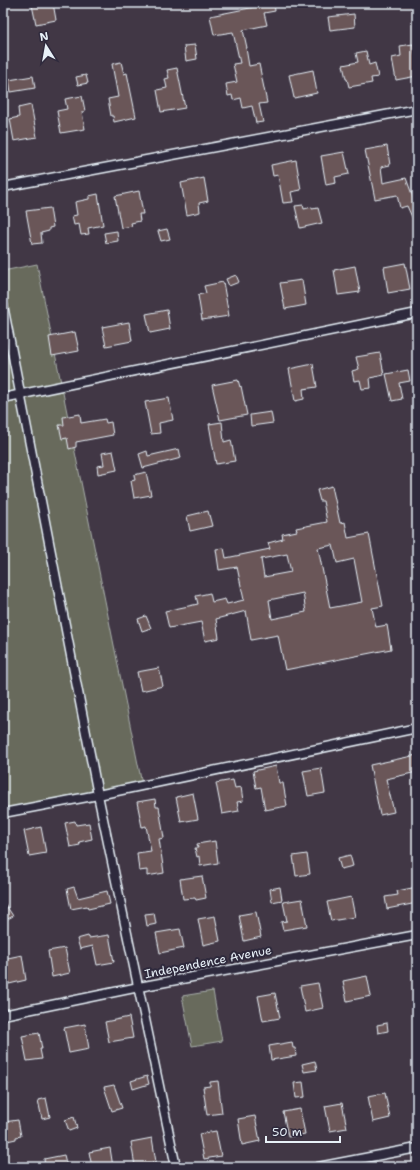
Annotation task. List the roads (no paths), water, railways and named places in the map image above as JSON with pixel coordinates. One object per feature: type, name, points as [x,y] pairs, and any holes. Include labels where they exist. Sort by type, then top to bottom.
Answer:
[{"type":"street","points":[[3,187],[417,109]]},
{"type":"street","points":[[3,305],[98,794],[176,1167]]},
{"type":"street","points":[[3,398],[417,313]]},
{"type":"street","points":[[3,812],[98,794],[417,728]]},
{"type":"street","name":"Independence Avenue","points":[[3,1015],[139,987],[417,934]]},
{"type":"street","points":[[318,1167],[417,1148]]}]
